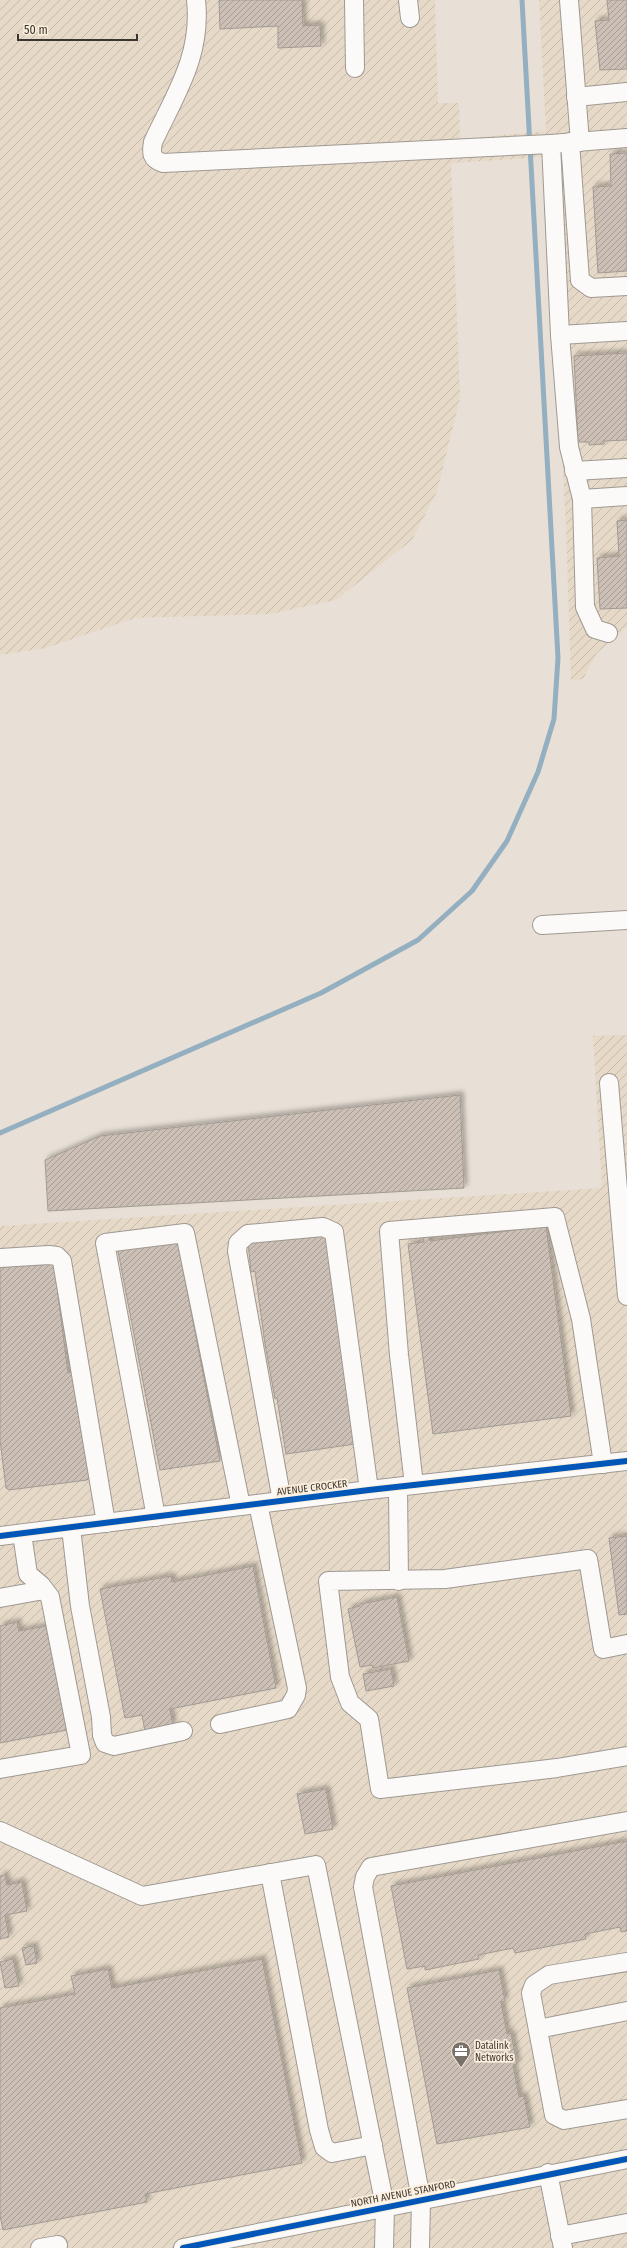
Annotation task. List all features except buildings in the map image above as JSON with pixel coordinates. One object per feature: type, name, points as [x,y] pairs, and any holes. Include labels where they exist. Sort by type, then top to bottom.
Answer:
[{"type":"street","points":[[196,0],[197,35],[193,58],[153,142],[151,153],[155,160],[162,163],[551,144],[627,138]]},
{"type":"street","points":[[354,0],[355,68]]},
{"type":"street","points":[[408,0],[410,18]]},
{"type":"street","points":[[569,0],[576,97],[575,142],[580,280],[591,288],[627,286]]},
{"type":"street","points":[[576,97],[627,92]]},
{"type":"street","points":[[551,144],[560,335],[569,446],[582,499],[585,607],[595,629],[608,633]]},
{"type":"street","points":[[560,335],[627,331]]},
{"type":"street","points":[[574,471],[627,468]]},
{"type":"street","points":[[582,499],[627,496]]},
{"type":"street","points":[[542,925],[627,920]]},
{"type":"street","points":[[609,1083],[619,1109],[627,1296]]},
{"type":"street","points":[[399,1580],[406,1486],[399,1356],[389,1231],[555,1216],[581,1319],[603,1464]]},
{"type":"street","points":[[282,1501],[238,1251],[238,1243],[248,1234],[323,1227],[334,1232],[369,1490]]},
{"type":"street","points":[[156,1517],[105,1243],[186,1233],[241,1506]]},
{"type":"street","points":[[0,1258],[49,1255],[57,1256],[62,1262],[106,1523]]},
{"type":"street","name":"AVENUE CROCKER","points":[[0,1535],[22,1534],[369,1490],[627,1461]]},
{"type":"street","points":[[220,1724],[288,1709],[296,1695],[297,1688],[258,1504]]},
{"type":"street","points":[[71,1528],[80,1606],[105,1743],[114,1746],[183,1731]]},
{"type":"street","points":[[0,1769],[80,1755],[50,1597],[28,1574],[22,1534]]},
{"type":"street","points":[[627,1644],[603,1649],[588,1559],[445,1579],[328,1582],[340,1677],[350,1703],[369,1719],[380,1789],[557,1768],[627,1756]]},
{"type":"street","points":[[0,1598],[44,1590]]},
{"type":"street","points":[[420,2248],[421,2199],[363,1887],[365,1877],[371,1867],[627,1821]]},
{"type":"street","points":[[0,1831],[142,1896],[316,1865],[385,2206],[384,2248]]},
{"type":"street","points":[[270,1873],[319,2130],[324,2147],[332,2153],[373,2145]]},
{"type":"street","points":[[627,1962],[549,1976],[541,1979],[534,1985],[531,1994],[554,2115],[558,2119],[564,2120],[627,2109]]},
{"type":"street","points":[[538,2029],[627,2010]]},
{"type":"street","name":"NORTH AVENUE STANFORD","points":[[183,2248],[548,2173],[627,2159]]},
{"type":"street","points":[[548,2173],[562,2242],[627,2223]]},
{"type":"street","points":[[40,2248],[58,2245]]},
{"type":"shaded area","points":[[0,0],[435,0],[438,103],[459,103],[460,139],[546,131],[539,0],[627,0],[627,627],[597,653],[583,679],[571,680],[566,528],[546,157],[451,163],[460,398],[437,492],[412,540],[336,600],[271,614],[135,618],[46,648],[0,655]]},
{"type":"shaded area","points":[[627,1035],[627,2248],[0,2248],[0,1226],[602,1188],[593,1036]]},
{"type":"waterway","points":[[0,1133],[321,993],[418,940],[472,891],[507,841],[538,772],[554,719],[558,658],[522,0]]},
{"type":"cycle path","points":[[0,1536],[369,1490],[627,1461]]},
{"type":"cycle path","points":[[183,2248],[627,2159]]},
{"type":"place","name":"Datalink Networks","points":[[461,2068]]}]
